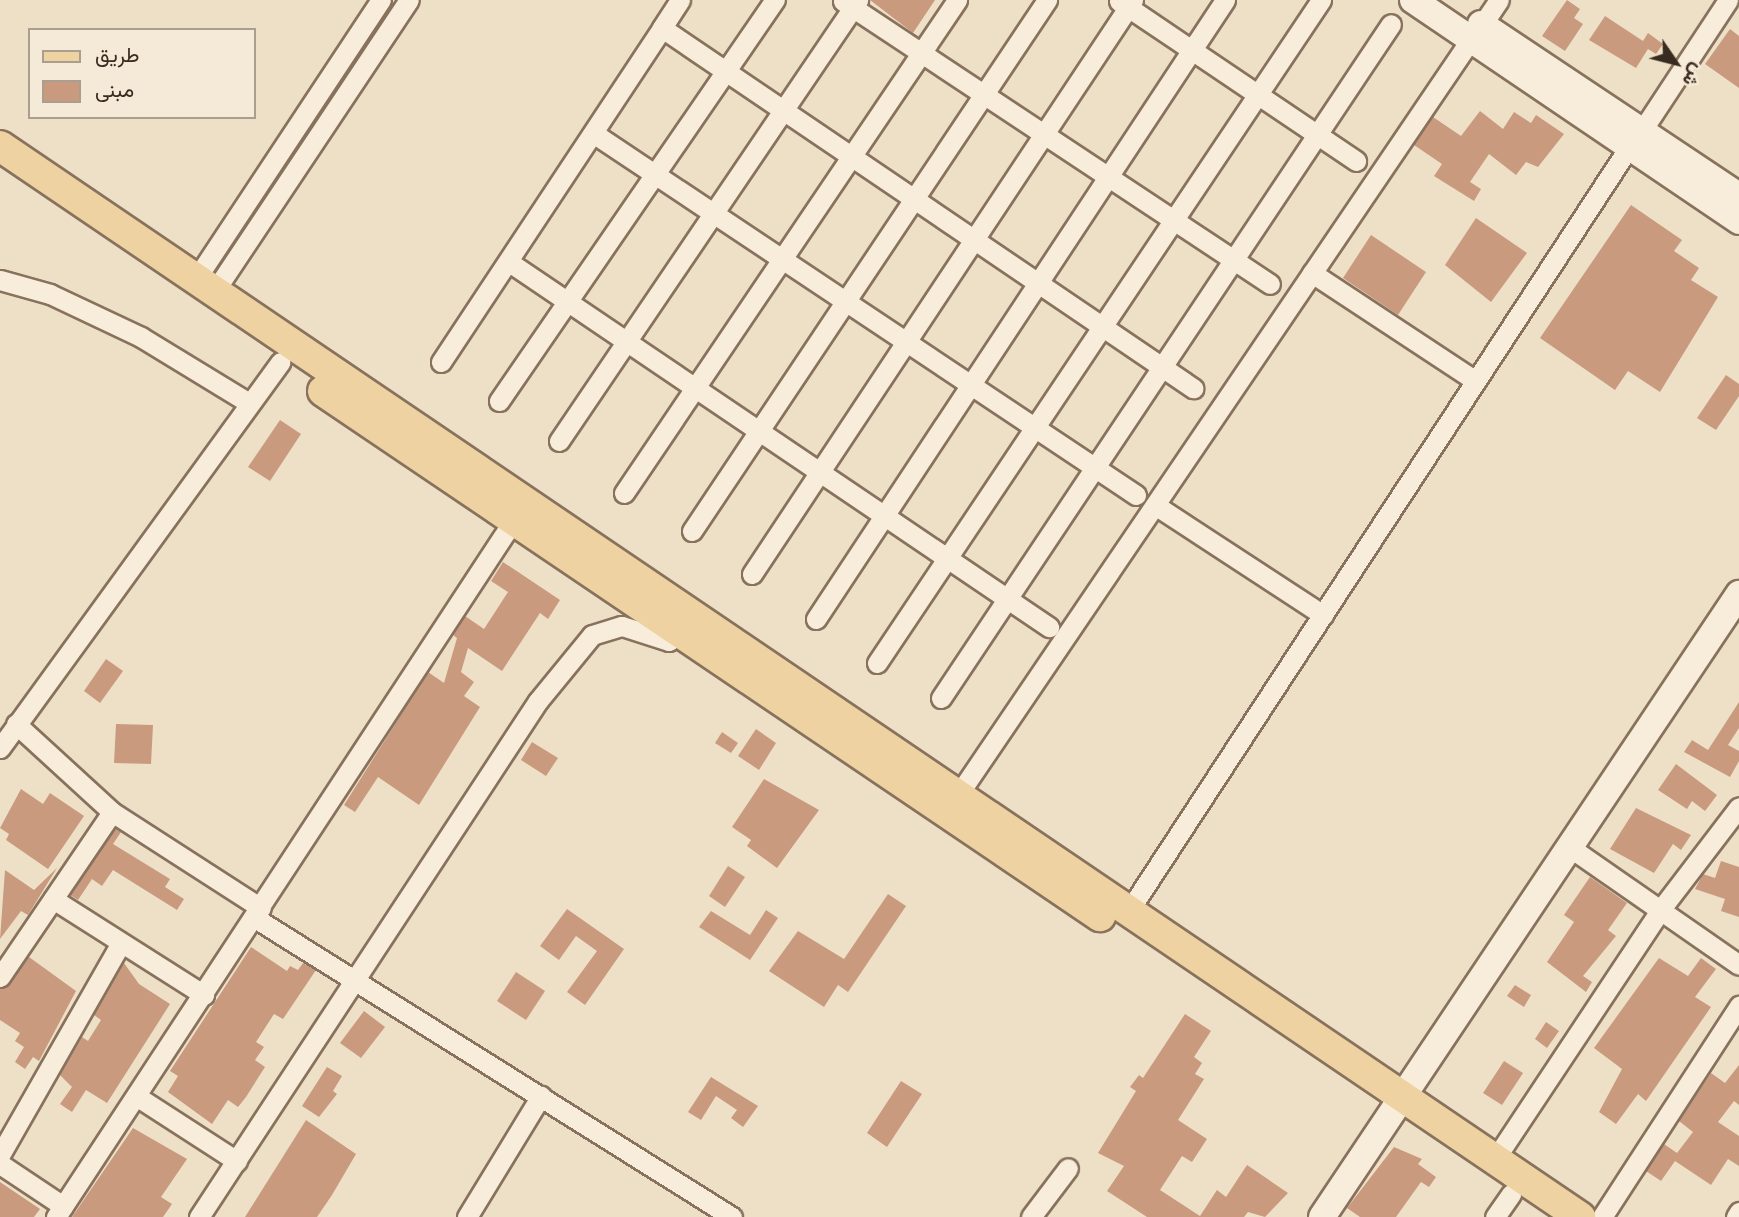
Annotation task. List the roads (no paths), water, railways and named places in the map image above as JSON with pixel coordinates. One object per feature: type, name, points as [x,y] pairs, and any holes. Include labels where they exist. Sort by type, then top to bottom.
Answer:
[{"type":"main road","points":[[0,146],[205,285],[682,620],[1397,1105],[1495,1160],[1580,1217]]},
{"type":"main road","points":[[0,169],[513,521],[682,620],[958,795],[1128,912],[1397,1105],[1503,1206],[1544,1217]]},
{"type":"street","points":[[205,285],[381,0]]},
{"type":"street","points":[[205,285],[409,0]]},
{"type":"street","points":[[441,362],[596,135],[680,0]]},
{"type":"street","points":[[499,401],[658,175],[775,0]]},
{"type":"street","points":[[624,493],[784,260],[957,0]]},
{"type":"street","points":[[692,531],[764,430],[1046,0]]},
{"type":"street","points":[[816,619],[1224,0]]},
{"type":"street","points":[[877,663],[1033,426],[1321,0]]},
{"type":"street","points":[[1413,0],[1476,32],[1635,140],[1739,220]]},
{"type":"street","points":[[1444,0],[1476,32]]},
{"type":"street","points":[[958,795],[1499,0]]},
{"type":"street","points":[[1128,912],[1728,0]]},
{"type":"street","points":[[559,441],[629,344],[784,113],[851,2],[1269,284]]},
{"type":"street","points":[[752,574],[1045,134],[1127,2],[1191,49],[1356,161]]},
{"type":"street","points":[[941,698],[1097,469],[1161,366],[1391,24]]},
{"type":"street","points":[[663,28],[784,113],[1193,388]]},
{"type":"street","points":[[596,135],[1136,495]]},
{"type":"street","points":[[1635,140],[1739,196]]},
{"type":"street","points":[[509,262],[571,301],[629,344],[764,430],[819,471],[887,514],[1049,627]]},
{"type":"street","points":[[1312,273],[1476,382]]},
{"type":"street","points":[[0,280],[50,294],[141,337],[249,403]]},
{"type":"street","points":[[0,748],[280,362]]},
{"type":"street","points":[[1155,505],[1323,615]]},
{"type":"street","points":[[0,1164],[59,1211],[258,913],[513,521]]},
{"type":"street","points":[[1322,1217],[1739,594]]},
{"type":"street","points":[[199,1217],[353,976],[538,701],[592,635],[622,626],[662,642],[682,620]]},
{"type":"street","points":[[16,724],[112,811],[258,913],[732,1217]]},
{"type":"street","points":[[1495,1160],[1661,909],[1739,807]]},
{"type":"street","points":[[0,976],[112,811]]},
{"type":"street","points":[[1568,846],[1739,965]]},
{"type":"street","points":[[53,899],[204,995]]},
{"type":"street","points":[[0,1155],[121,943]]},
{"type":"street","points":[[1602,1217],[1739,1006]]},
{"type":"street","points":[[136,1096],[237,1161]]},
{"type":"street","points":[[467,1217],[541,1096]]},
{"type":"street","points":[[1031,1217],[1068,1168]]},
{"type":"street","points":[[1736,1217],[1739,1212]]}]
